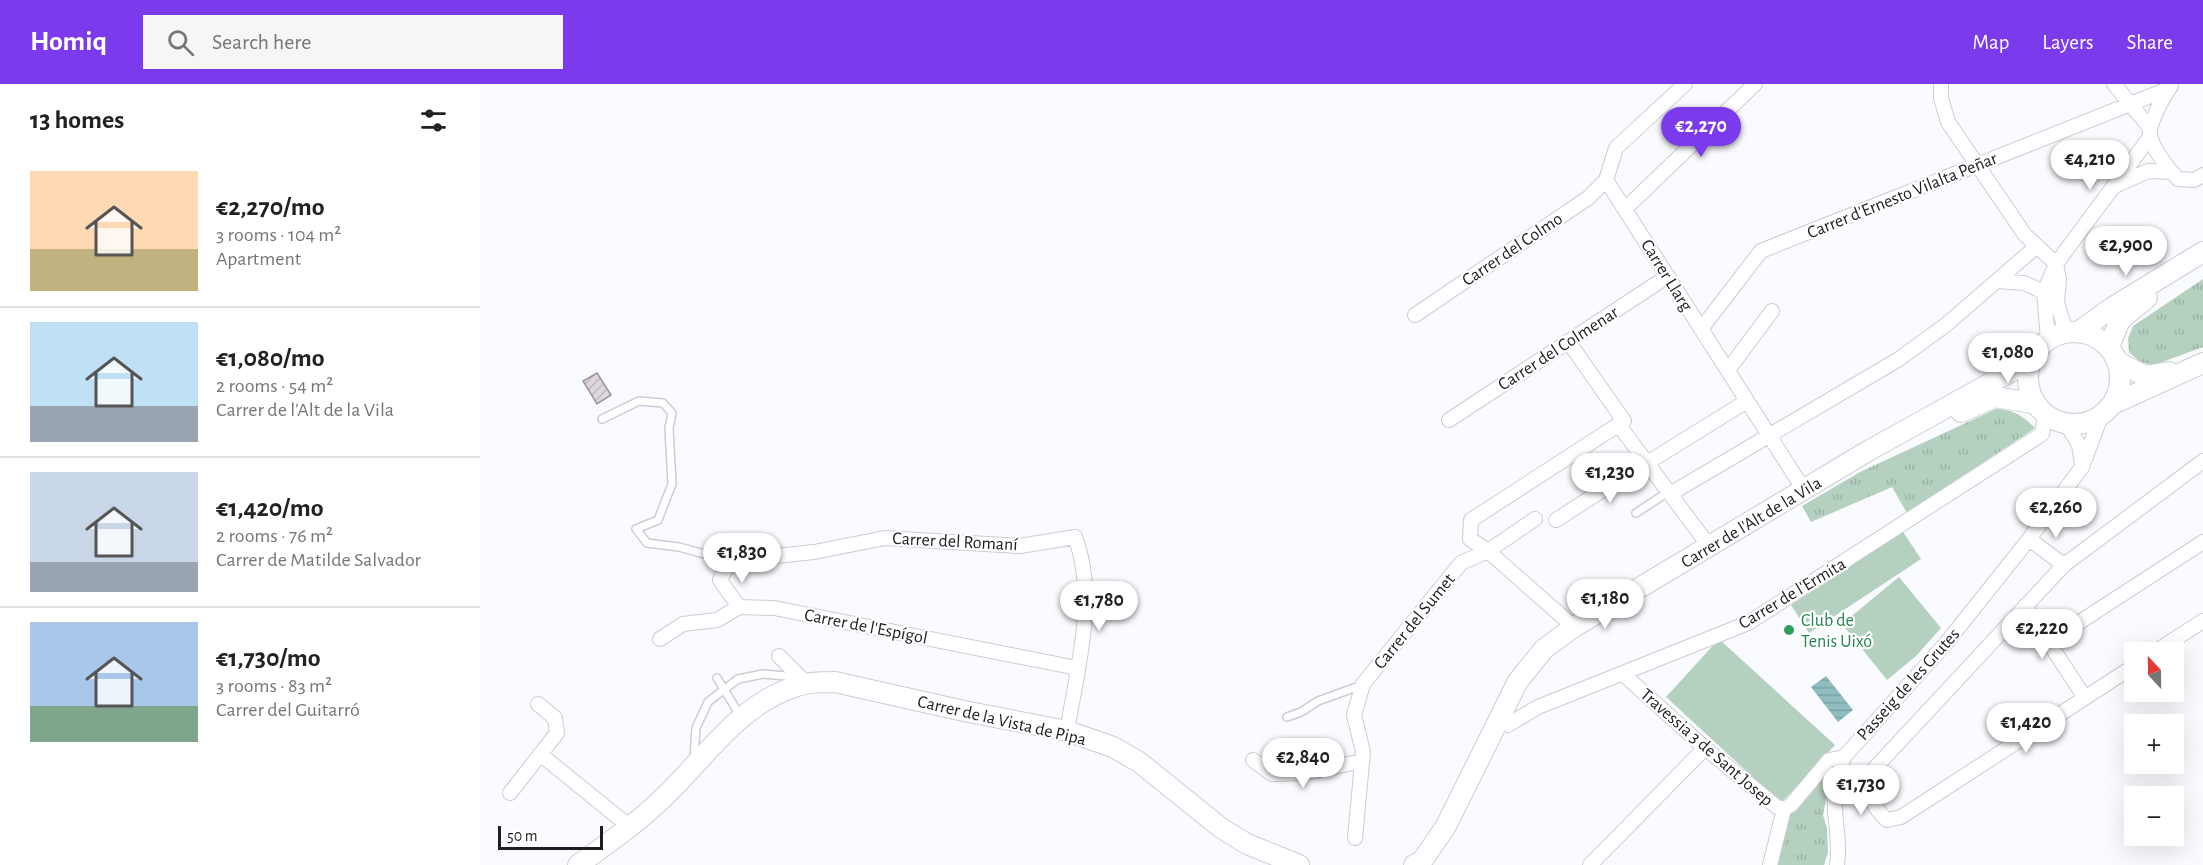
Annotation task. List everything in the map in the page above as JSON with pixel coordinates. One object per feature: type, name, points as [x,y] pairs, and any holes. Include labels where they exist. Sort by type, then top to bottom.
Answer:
[{"type":"main road","points":[[2200,254],[2113,308],[2064,334],[2030,361],[2026,381],[2039,410],[2067,425],[2084,424],[2184,370],[2203,363]]},
{"type":"main road","points":[[2107,410],[2120,382],[2113,354],[2120,320],[2200,254]]},
{"type":"main road","points":[[2064,334],[2095,337],[2113,354],[2145,376],[2184,370]]},
{"type":"main road","name":"Carrer de l'Alt de la Vila","points":[[1420,864],[1446,826],[1518,681],[1544,649],[1574,627],[1709,546],[1868,452],[2030,361]]},
{"type":"main road","name":"Carrer de l'Alt de la Vila","points":[[1868,452],[1995,397],[2039,410]]},
{"type":"main road","name":"Carrer de la Vista de Pipa","points":[[577,864],[630,827],[665,796],[741,717],[758,704],[807,680],[835,682],[1067,731],[1113,747],[1139,762],[1221,828],[1247,844],[1299,865]]},
{"type":"street","points":[[1606,180],[1616,148],[1685,84]]},
{"type":"street","points":[[1625,209],[1755,84]]},
{"type":"street","points":[[1941,84],[1941,98],[1948,122],[2025,235],[2056,264],[2060,279],[2056,302],[2064,334]]},
{"type":"street","points":[[2114,84],[2150,132],[2178,179],[2194,180],[2203,175]]},
{"type":"street","name":"Carrer d'Ernesto Vilalta Peñar","points":[[1701,328],[1761,251],[2129,105],[2170,86]]},
{"type":"street","name":"Carrer d'Ernesto Vilalta Peñar","points":[[2044,292],[2056,264],[2114,186],[2150,132],[2170,86]]},
{"type":"street","points":[[2114,186],[2148,171],[2172,172]]},
{"type":"street","name":"Carrer Llarg","points":[[1606,180],[1804,490]]},
{"type":"street","name":"Carrer del Colmo","points":[[1415,315],[1588,198],[1606,180]]},
{"type":"street","points":[[1669,493],[1899,358],[1947,324],[2037,246]]},
{"type":"street","name":"Carrer del Colmenar","points":[[1449,420],[1668,276]]},
{"type":"street","points":[[1997,280],[2024,283],[2044,292],[2064,334]]},
{"type":"street","points":[[1728,370],[1772,311]]},
{"type":"street","points":[[1568,341],[1646,462],[1709,546]]},
{"type":"street","points":[[1556,520],[1747,401]]},
{"type":"street","name":"Carrer de l'Ermita","points":[[1508,725],[1538,707],[1748,623],[2042,434],[2039,410]]},
{"type":"street","name":"Passeig de les Grutes","points":[[1837,865],[1840,847],[1834,796],[1837,776],[1844,757],[1947,642],[2029,539],[2082,467],[2107,410]]},
{"type":"street","points":[[1574,627],[1488,551],[1470,539],[1471,519],[1621,422]]},
{"type":"street","points":[[2067,425],[2079,445],[2082,467]]},
{"type":"street","points":[[2124,673],[1901,817],[1887,820],[1876,809],[1869,789],[1873,770],[2025,606],[2064,565],[2203,461]]},
{"type":"street","name":"Carrer del Sumet","points":[[1356,838],[1363,752],[1354,715],[1363,684],[1461,563],[1488,551],[1534,519]]},
{"type":"street","name":"Carrer del Romaní","points":[[730,561],[814,552],[885,538],[1020,546],[1075,537],[1082,555],[1086,616],[1077,668]]},
{"type":"street","points":[[2029,539],[2064,565]]},
{"type":"street","points":[[2049,642],[2203,542]]},
{"type":"street","points":[[730,561],[720,580],[739,608]]},
{"type":"street","points":[[2025,606],[2085,698]]},
{"type":"street","name":"Carrer de l'Espígol","points":[[660,639],[683,624],[717,620],[739,608],[774,608],[1077,668]]},
{"type":"street","points":[[2170,642],[2203,621]]},
{"type":"street","points":[[779,656],[807,680]]},
{"type":"street","points":[[1067,731],[1077,668]]},
{"type":"street","name":"Travessia 3 de Sant Josep","points":[[1623,674],[1705,748],[1778,807],[1784,809],[1791,805],[1829,760],[1844,757]]},
{"type":"street","points":[[510,793],[557,733],[555,718],[538,704]]},
{"type":"street","points":[[1590,865],[1705,748]]},
{"type":"street","points":[[540,754],[630,827]]},
{"type":"street","points":[[1253,760],[1272,774],[1306,773],[1362,761]]},
{"type":"street","points":[[1770,865],[1784,809]]},
{"type":"lane","points":[[602,419],[639,401],[663,403],[668,408],[672,413],[669,428],[672,484],[658,520],[636,529],[647,543],[679,546],[730,561]]},
{"type":"lane","points":[[1636,513],[1669,493]]},
{"type":"lane","name":"Carrer de la Vista de Pipa","points":[[693,766],[696,728],[708,702],[738,679],[763,674],[807,680]]},
{"type":"lane","points":[[717,678],[741,717]]},
{"type":"lane","points":[[1287,717],[1301,712],[1318,701],[1363,684]]},
{"type":"green space","points":[[2203,279],[2203,347],[2154,365],[2140,362],[2129,352],[2128,338],[2133,326]]},
{"type":"green space","points":[[1996,409],[2017,414],[2035,428],[1907,513],[1892,487],[1811,522],[1802,506],[1860,472]]},
{"type":"green space","points":[[1903,532],[1921,559],[1809,633],[1791,605]]},
{"type":"green space","points":[[1899,577],[1941,628],[1916,656],[1887,680],[1842,624]]},
{"type":"green space","points":[[1719,639],[1835,745],[1781,803],[1666,697]]},
{"type":"green space","points":[[1833,764],[1823,815],[1827,828],[1828,852],[1824,865],[1764,865],[1775,814],[1793,810]]},
{"type":"water","points":[[1826,676],[1853,710],[1838,722],[1811,687]]},
{"type":"building","points":[[597,373],[611,395],[597,404],[583,381]]},
{"type":"place","name":"Club de Tenis Uixó","points":[[1789,630]]}]
